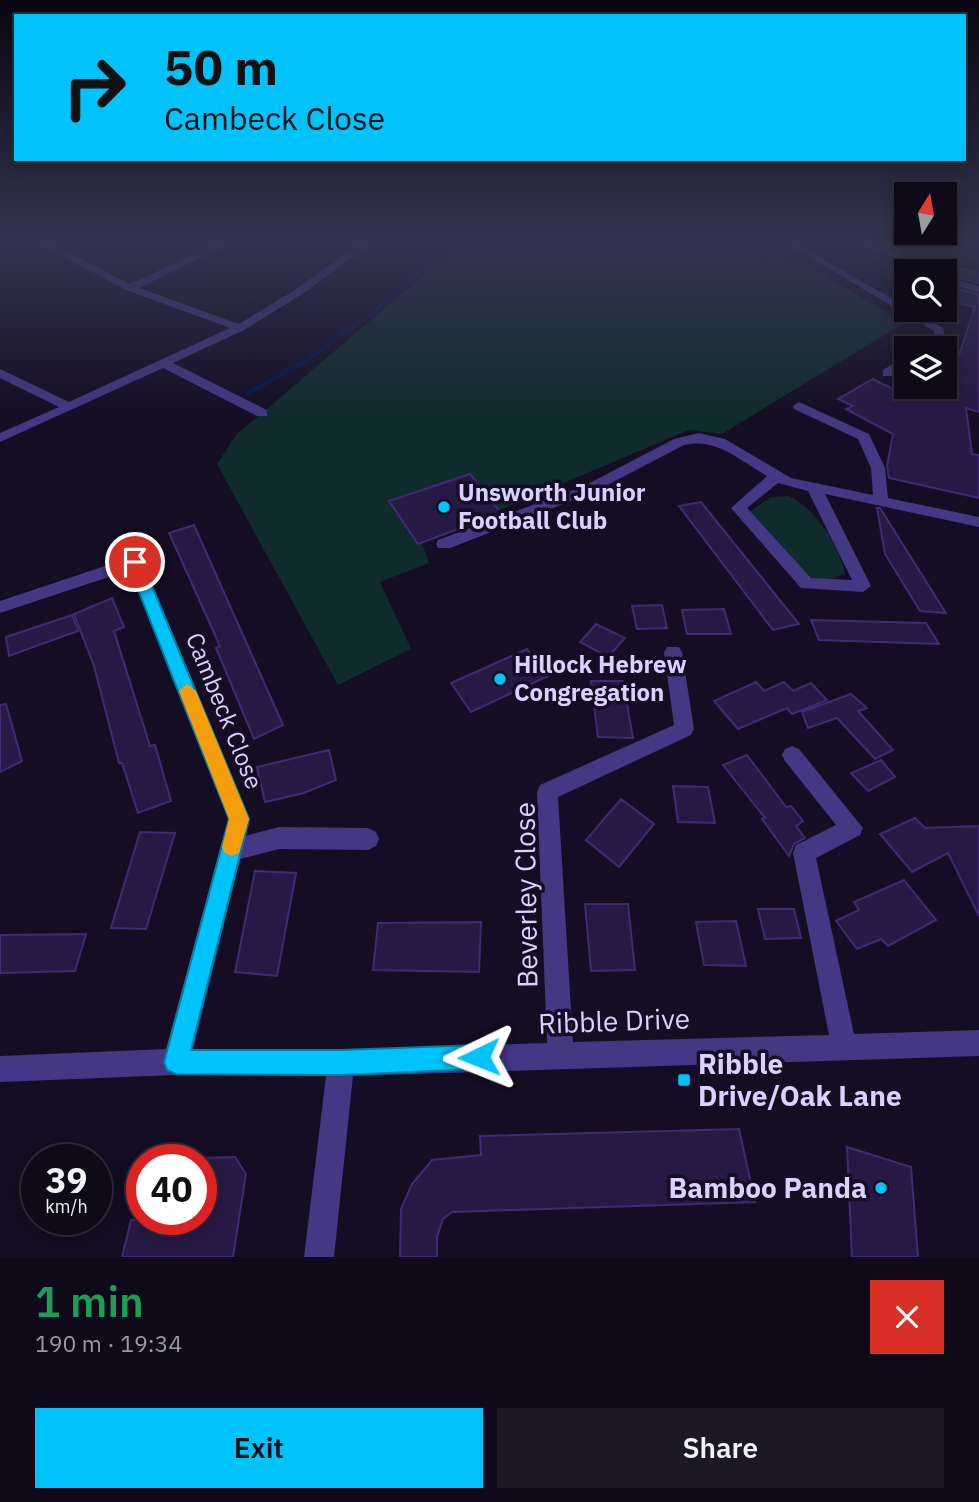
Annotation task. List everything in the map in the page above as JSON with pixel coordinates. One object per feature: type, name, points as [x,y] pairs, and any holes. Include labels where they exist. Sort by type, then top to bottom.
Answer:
[{"type":"street","points":[[168,302],[240,328]]},
{"type":"street","points":[[0,438],[240,328],[283,302]]},
{"type":"street","points":[[890,302],[939,330],[940,336]]},
{"type":"street","points":[[163,363],[262,413]]},
{"type":"street","points":[[887,373],[894,369]]},
{"type":"street","points":[[0,373],[69,407]]},
{"type":"street","points":[[799,406],[864,437],[877,468],[881,501]]},
{"type":"street","points":[[444,544],[589,489],[679,442],[699,437],[720,442],[787,482],[979,522]]},
{"type":"street","points":[[777,476],[738,508],[807,583],[863,586],[814,488]]},
{"type":"street","name":"Cambeck Close","points":[[0,607],[135,562],[239,819],[176,1062]]},
{"type":"street","name":"Beverley Close","points":[[561,1054],[548,792],[684,729],[673,652]]},
{"type":"street","points":[[792,755],[852,828],[804,853],[844,1046]]},
{"type":"street","points":[[230,851],[279,838],[368,839]]},
{"type":"street","name":"Ribble Drive","points":[[0,1069],[176,1062],[341,1063],[844,1046],[978,1046]]},
{"type":"street","points":[[319,1257],[341,1063]]},
{"type":"green space","points":[[392,302],[868,302],[894,317],[894,322],[904,323],[722,434],[689,430],[422,543],[429,563],[380,582],[411,649],[338,685],[217,464],[236,435]]},
{"type":"green space","points":[[788,496],[807,508],[816,518],[832,540],[845,574],[824,581],[810,577],[749,512],[771,497]]},
{"type":"building","points":[[957,302],[979,302],[979,412],[966,408],[972,454],[979,455],[979,498],[889,478],[887,466],[893,434],[846,409],[853,406],[838,399],[873,379],[894,389],[894,399],[957,399],[958,358],[975,307]]},
{"type":"building","name":"Unsworth Junior Football Club","points":[[470,474],[501,513],[418,544],[389,501]]},
{"type":"building","points":[[701,502],[799,624],[773,630],[679,506]]},
{"type":"building","points":[[877,508],[880,508],[946,613],[920,611],[885,554]]},
{"type":"building","points":[[194,525],[283,725],[254,739],[216,648],[220,646],[169,533]]},
{"type":"building","points":[[112,598],[124,627],[114,631],[150,746],[155,745],[171,801],[138,813],[122,763],[119,763],[94,666],[74,614]]},
{"type":"building","points":[[662,605],[667,628],[637,629],[632,606]]},
{"type":"building","points":[[724,609],[731,634],[687,634],[682,610]]},
{"type":"building","points":[[72,615],[78,631],[9,656],[6,637]]},
{"type":"building","points":[[811,620],[926,623],[939,644],[819,640]]},
{"type":"building","points":[[596,624],[625,638],[608,657],[580,642]]},
{"type":"building","name":"Hillock Hebrew Congregation","points":[[527,649],[548,676],[471,712],[451,683]]},
{"type":"building","points":[[591,681],[623,681],[633,738],[598,737]]},
{"type":"building","points":[[756,682],[764,691],[784,682],[793,691],[811,683],[827,700],[792,714],[787,708],[738,729],[714,701]]},
{"type":"building","points":[[851,694],[867,708],[858,711],[893,750],[875,759],[837,718],[808,728],[802,712]]},
{"type":"building","points":[[6,704],[22,761],[0,772],[0,705]]},
{"type":"building","points":[[329,750],[336,780],[304,793],[265,802],[257,767]]},
{"type":"building","points":[[747,755],[786,807],[791,806],[803,821],[796,826],[805,838],[794,844],[789,856],[762,819],[765,818],[723,765]]},
{"type":"building","points":[[881,760],[895,777],[868,791],[851,773]]},
{"type":"building","points":[[673,786],[708,787],[715,823],[678,822]]},
{"type":"building","points":[[621,799],[654,824],[619,867],[586,840]]},
{"type":"building","points":[[915,818],[925,828],[979,826],[979,916],[948,853],[912,872],[880,834]]},
{"type":"building","points":[[140,832],[175,833],[146,929],[111,928]]},
{"type":"building","points":[[255,871],[296,873],[277,976],[235,972]]},
{"type":"building","points":[[904,880],[936,920],[888,946],[881,939],[857,949],[836,921],[859,910],[854,902]]},
{"type":"building","points":[[585,904],[628,904],[635,970],[591,971]]},
{"type":"building","points":[[758,909],[794,909],[801,938],[765,939]]},
{"type":"building","points":[[736,921],[746,966],[704,965],[696,922]]},
{"type":"building","points":[[481,922],[479,972],[373,970],[378,923]]},
{"type":"building","points":[[86,934],[75,971],[0,973],[0,935]]},
{"type":"building","points":[[739,1129],[755,1202],[452,1212],[443,1219],[437,1237],[437,1257],[400,1257],[401,1209],[412,1184],[432,1160],[481,1155],[480,1136]]},
{"type":"building","name":"Bamboo Panda","points":[[847,1147],[911,1167],[918,1257],[852,1257]]},
{"type":"building","points":[[235,1157],[246,1174],[233,1257],[122,1257],[127,1235],[217,1235],[217,1158]]},
{"type":"waterway","points":[[305,362],[385,302]]},
{"type":"waterway","points":[[248,393],[305,362]]},
{"type":"slow traffic","points":[[187,691],[239,819],[232,847]]},
{"type":"place","name":"Unsworth Junior Football Club","points":[[444,507]]},
{"type":"place","name":"Hillock Hebrew Congregation","points":[[500,679]]},
{"type":"place","name":"Ribble Drive/Oak Lane","points":[[684,1080]]},
{"type":"place","name":"Bamboo Panda","points":[[881,1188]]},
{"type":"route","points":[[135,562],[239,819],[176,1062],[341,1063],[479,1057]]}]
